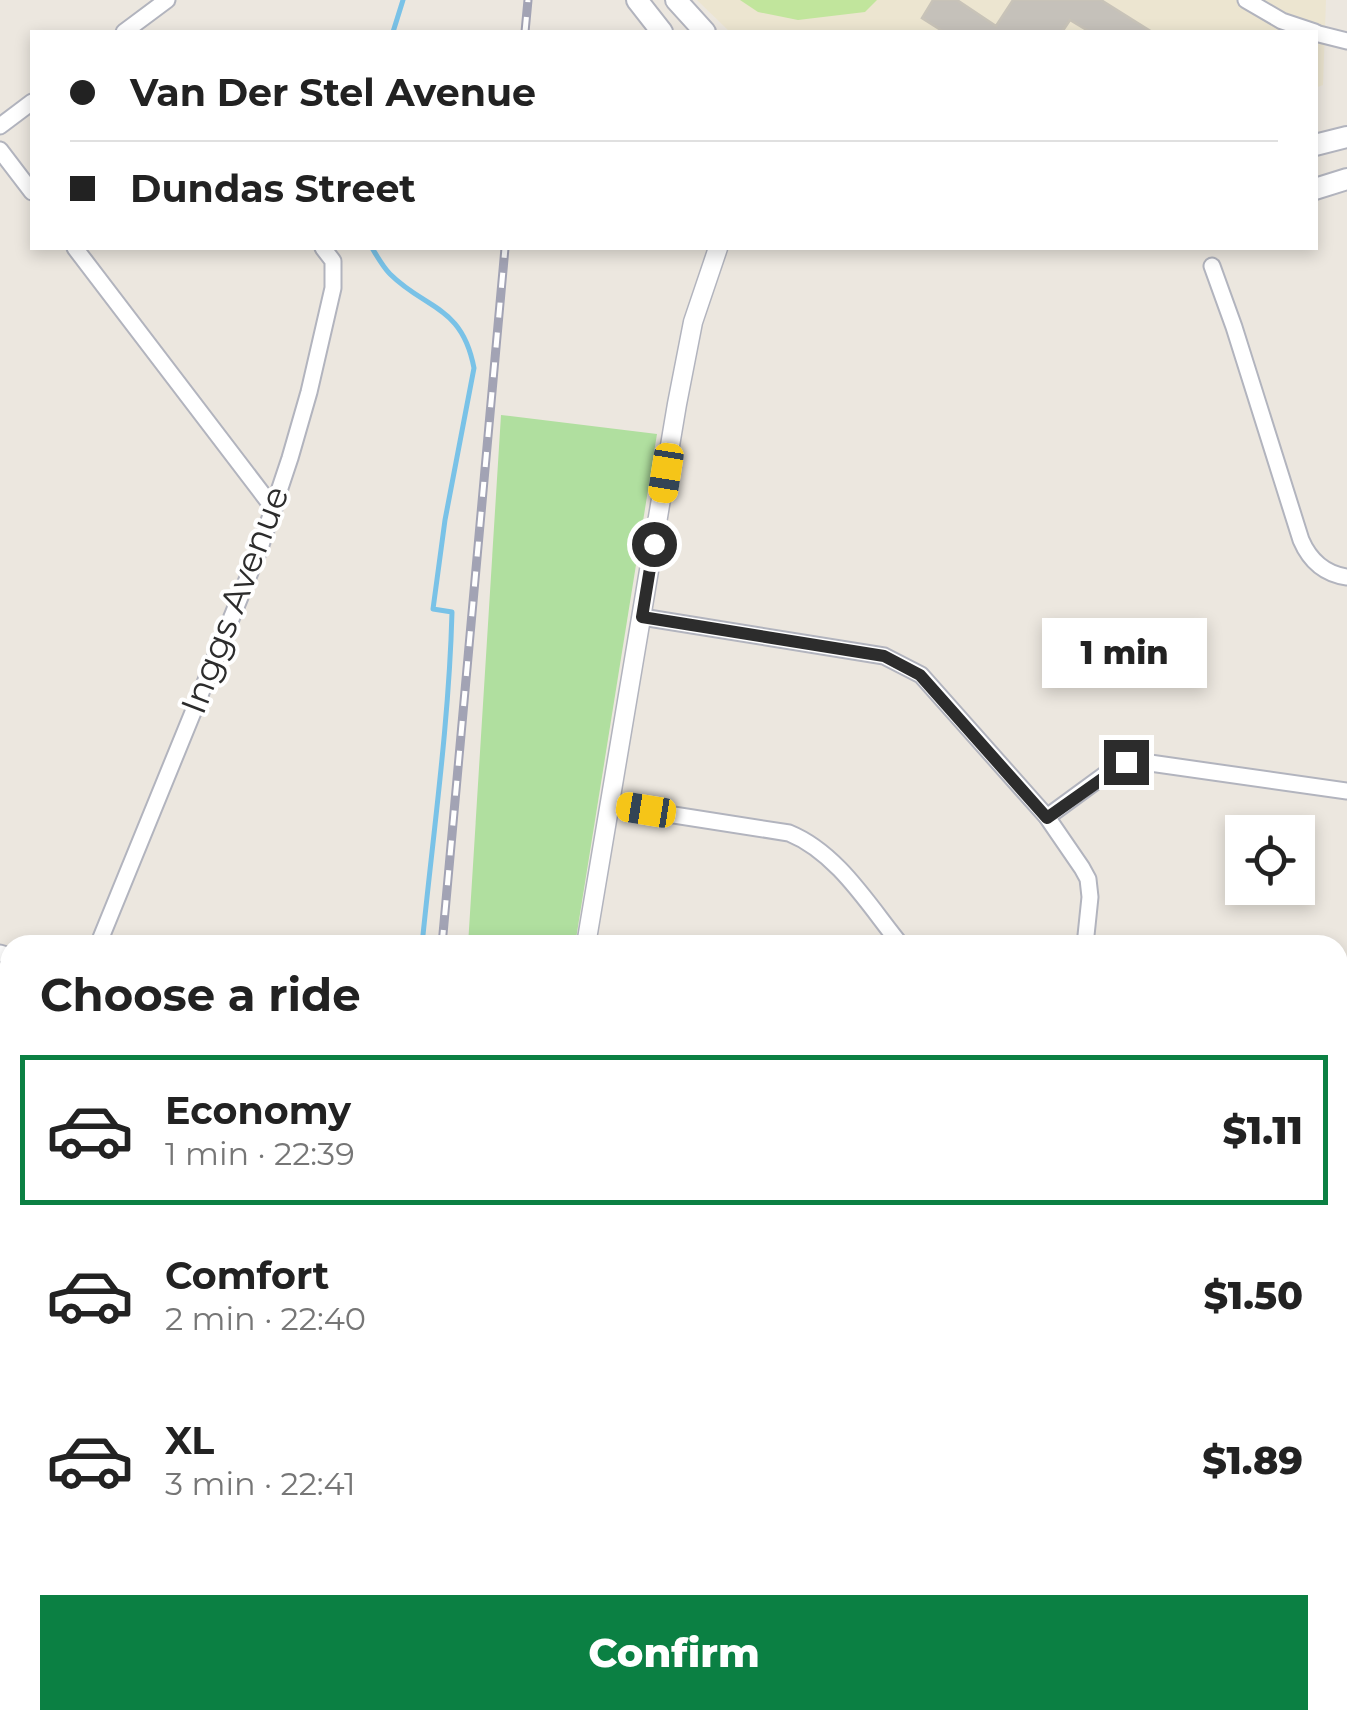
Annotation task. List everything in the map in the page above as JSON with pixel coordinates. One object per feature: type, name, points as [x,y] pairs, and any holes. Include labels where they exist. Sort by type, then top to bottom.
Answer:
[{"type":"main road","points":[[637,0],[660,30]]},
{"type":"main road","points":[[676,0],[703,30]]},
{"type":"main road","points":[[1318,144],[1347,136]]},
{"type":"main road","points":[[1318,187],[1347,179]]},
{"type":"street","points":[[127,30],[167,0]]},
{"type":"street","points":[[1246,0],[1282,21],[1309,30]]},
{"type":"street","points":[[1318,33],[1347,42]]},
{"type":"street","points":[[0,126],[30,104]]},
{"type":"street","points":[[0,150],[30,189]]},
{"type":"street","points":[[77,250],[274,508]]},
{"type":"street","name":"Inggs Avenue","points":[[102,935],[274,508],[310,392],[333,288],[334,268],[324,250]]},
{"type":"street","points":[[588,935],[693,322],[717,250]]},
{"type":"street","points":[[1212,266],[1301,540],[1319,566],[1332,575],[1347,578]]},
{"type":"street","points":[[642,617],[884,656],[920,675],[1047,818],[1088,879],[1087,935]]},
{"type":"street","points":[[1047,818],[1118,765],[1136,761],[1347,791]]},
{"type":"street","points":[[610,805],[789,834],[804,840],[830,860],[893,935]]},
{"type":"shaded area","points":[[697,0],[1326,0],[1323,85],[1318,87],[1318,30],[728,30]]},
{"type":"green space","points":[[740,0],[877,0],[865,12],[798,20],[758,12]]},
{"type":"green space","points":[[501,415],[657,434],[577,935],[469,935]]},
{"type":"building","points":[[933,0],[957,0],[996,26],[1013,0],[1101,0],[1149,30],[1087,30],[1070,20],[1063,30],[941,30],[922,18]]},
{"type":"waterway","points":[[394,30],[403,0]]},
{"type":"waterway","points":[[373,250],[403,286],[452,320],[468,347],[474,368],[445,520],[433,609],[452,612],[444,737],[423,935]]},
{"type":"railway","points":[[525,30],[528,0]]},
{"type":"railway","points":[[443,935],[505,250]]},
{"type":"route","points":[[654,544],[642,617],[884,656],[903,664],[920,675],[1047,818],[1126,762]]}]
